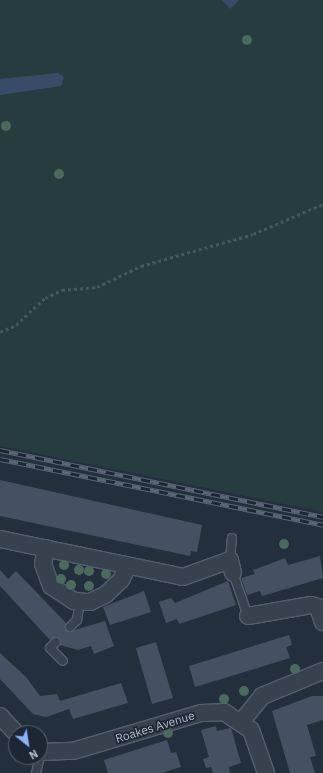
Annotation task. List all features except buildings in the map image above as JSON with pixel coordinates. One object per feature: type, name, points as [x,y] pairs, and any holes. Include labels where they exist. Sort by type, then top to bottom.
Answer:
[{"type":"street","points":[[0,539],[183,577],[232,567]]},
{"type":"street","points":[[46,548],[43,564],[51,586],[63,596],[80,601],[90,602],[105,595],[121,580],[128,566]]},
{"type":"street","points":[[248,616],[312,604],[318,607],[323,622]]},
{"type":"street","points":[[266,773],[251,730],[242,722],[262,696],[323,671]]},
{"type":"street","name":"Roakes Avenue","points":[[48,754],[73,751],[201,712],[224,712],[242,722]]},
{"type":"street","points":[[0,716],[8,725]]},
{"type":"lane","points":[[232,538],[232,567],[248,616]]},
{"type":"lane","points":[[70,627],[77,620],[80,601]]},
{"type":"lane","points":[[56,642],[50,648],[63,661]]},
{"type":"path","points":[[0,332],[16,326],[45,298],[62,290],[97,287],[141,266],[253,234],[323,204]]},
{"type":"green space","points":[[0,0],[323,0],[323,512],[0,446]]},
{"type":"water","points":[[222,0],[239,0],[230,9]]},
{"type":"water","points":[[58,73],[64,77],[61,86],[0,95],[0,79]]},
{"type":"railway","points":[[0,450],[323,517]]},
{"type":"railway","points":[[0,459],[323,525]]}]
